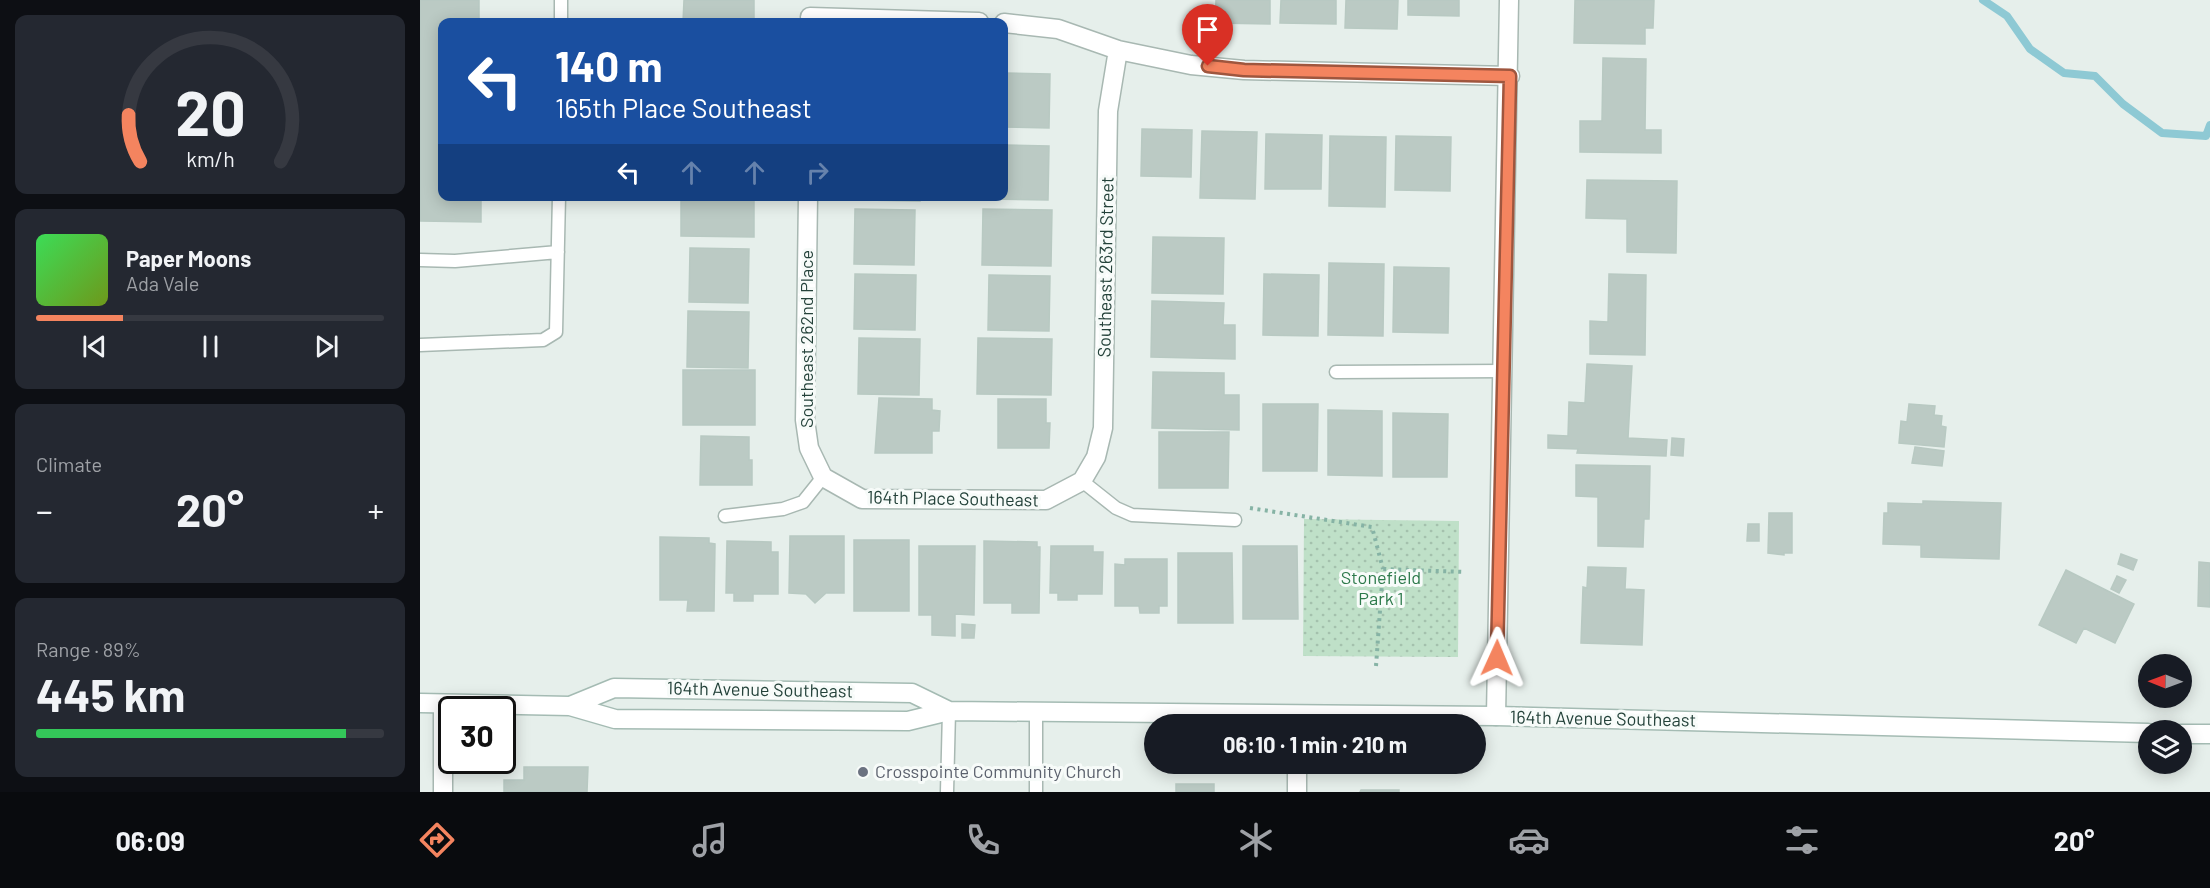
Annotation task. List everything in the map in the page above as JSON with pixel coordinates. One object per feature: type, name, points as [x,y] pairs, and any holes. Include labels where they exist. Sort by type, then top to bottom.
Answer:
[{"type":"street","points":[[1496,716],[1510,76],[1509,0]]},
{"type":"street","points":[[810,13],[904,18]]},
{"type":"street","points":[[1008,23],[1058,29],[1118,50],[1191,65],[1244,70],[1510,76]]},
{"type":"street","name":"Southeast 263rd Street","points":[[1082,481],[1096,457],[1103,428],[1108,111],[1118,50]]},
{"type":"street","name":"Southeast 262nd Place","points":[[808,201],[805,420],[808,448],[823,477]]},
{"type":"street","name":"164th Place Southeast","points":[[823,477],[862,500],[1046,500],[1082,481]]},
{"type":"street","name":"164th Avenue Southeast","points":[[570,706],[614,688],[912,693],[949,711]]},
{"type":"street","name":"164th Avenue Southeast","points":[[420,703],[438,704]]},
{"type":"street","name":"164th Avenue Southeast","points":[[516,705],[570,706],[615,719],[908,722],[949,711],[1144,715]]},
{"type":"street","name":"164th Avenue Southeast","points":[[1486,716],[2138,733]]},
{"type":"street","points":[[2192,734],[2210,734]]},
{"type":"street","points":[[443,774],[443,792]]},
{"type":"street","points":[[1297,774],[1297,792]]},
{"type":"lane","points":[[561,0],[561,18]]},
{"type":"lane","points":[[420,345],[543,340],[556,332],[559,201]]},
{"type":"lane","points":[[420,260],[455,261],[558,252]]},
{"type":"lane","points":[[1336,372],[1504,371]]},
{"type":"lane","points":[[724,516],[783,509],[803,502],[823,477]]},
{"type":"lane","points":[[1082,481],[1116,508],[1132,515],[1235,520]]},
{"type":"lane","points":[[947,792],[949,711]]},
{"type":"lane","points":[[1036,712],[1036,792]]},
{"type":"path","points":[[1235,520],[1236,507],[1372,527],[1383,569],[1376,666]]},
{"type":"path","points":[[1383,569],[1465,572]]},
{"type":"green space","name":"Stonefield Park 1","points":[[1304,519],[1459,521],[1458,657],[1303,656]]},
{"type":"building","points":[[420,0],[479,0],[479,18],[438,18],[438,201],[481,201],[481,222],[420,221]]},
{"type":"building","points":[[684,0],[754,0],[754,18],[683,18]]},
{"type":"building","points":[[1216,0],[1270,0],[1270,24],[1215,23]]},
{"type":"building","points":[[1281,0],[1336,0],[1336,24],[1280,23]]},
{"type":"building","points":[[1346,0],[1398,0],[1397,29],[1345,28]]},
{"type":"building","points":[[1408,0],[1459,0],[1459,16],[1408,15]]},
{"type":"building","points":[[1575,0],[1654,0],[1653,28],[1645,28],[1645,44],[1574,43]]},
{"type":"building","points":[[1603,58],[1646,59],[1645,130],[1661,130],[1661,153],[1580,152],[1580,121],[1602,121]]},
{"type":"building","points":[[1008,73],[1050,74],[1049,128],[1008,127]]},
{"type":"building","points":[[1142,129],[1192,130],[1191,177],[1141,176]]},
{"type":"building","points":[[1202,131],[1257,132],[1255,199],[1200,198]]},
{"type":"building","points":[[1266,134],[1322,135],[1321,189],[1265,189]]},
{"type":"building","points":[[1330,136],[1386,137],[1385,207],[1329,206]]},
{"type":"building","points":[[1396,136],[1451,137],[1450,191],[1395,190]]},
{"type":"building","points":[[1008,145],[1049,146],[1048,200],[1008,199]]},
{"type":"building","points":[[1587,180],[1677,181],[1676,253],[1627,252],[1627,219],[1586,218]]},
{"type":"building","points":[[681,201],[754,201],[754,237],[681,236]]},
{"type":"building","points":[[855,209],[915,210],[914,265],[854,264]]},
{"type":"building","points":[[983,209],[1052,210],[1051,266],[982,265]]},
{"type":"building","points":[[1153,237],[1224,238],[1223,294],[1152,293]]},
{"type":"building","points":[[690,248],[749,249],[748,303],[689,302]]},
{"type":"building","points":[[1329,263],[1384,264],[1383,336],[1328,335]]},
{"type":"building","points":[[1394,267],[1449,268],[1448,333],[1393,332]]},
{"type":"building","points":[[855,274],[916,275],[915,330],[854,329]]},
{"type":"building","points":[[1264,274],[1319,275],[1318,336],[1263,335]]},
{"type":"building","points":[[1609,274],[1646,275],[1645,355],[1590,354],[1590,321],[1608,322]]},
{"type":"building","points":[[989,275],[1050,276],[1049,331],[988,330]]},
{"type":"building","points":[[1152,301],[1224,303],[1223,325],[1235,325],[1235,359],[1151,357]]},
{"type":"building","points":[[688,311],[749,312],[748,368],[687,367]]},
{"type":"building","points":[[859,338],[920,339],[919,395],[858,394]]},
{"type":"building","points":[[978,338],[1052,339],[1051,395],[977,394]]},
{"type":"building","points":[[1587,364],[1632,366],[1628,438],[1667,440],[1666,456],[1577,453],[1578,449],[1548,448],[1548,435],[1568,436],[1569,402],[1585,403]]},
{"type":"building","points":[[683,370],[755,370],[755,425],[683,425]]},
{"type":"building","points":[[1153,372],[1224,373],[1224,395],[1239,395],[1239,430],[1152,428]]},
{"type":"building","points":[[879,398],[932,399],[932,410],[940,411],[939,431],[932,431],[932,453],[875,453]]},
{"type":"building","points":[[998,399],[1046,399],[1046,423],[1050,423],[1049,448],[998,448]]},
{"type":"building","points":[[1263,404],[1318,404],[1317,471],[1263,471]]},
{"type":"building","points":[[1909,404],[1935,406],[1934,415],[1942,416],[1941,426],[1946,427],[1944,447],[1899,443],[1901,421],[1907,422]]},
{"type":"building","points":[[1328,410],[1382,411],[1382,476],[1328,475]]},
{"type":"building","points":[[1393,413],[1448,414],[1447,477],[1393,477]]},
{"type":"building","points":[[1159,432],[1229,432],[1228,488],[1159,488]]},
{"type":"building","points":[[701,436],[749,437],[752,485],[700,485]]},
{"type":"building","points":[[1672,438],[1684,439],[1683,456],[1671,455]]},
{"type":"building","points":[[1915,447],[1944,451],[1942,466],[1912,463]]},
{"type":"building","points":[[1576,465],[1650,466],[1649,519],[1644,519],[1643,547],[1598,546],[1598,497],[1576,496]]},
{"type":"building","points":[[1923,501],[2001,503],[1999,559],[1921,557],[1921,545],[1883,544],[1884,513],[1888,513],[1888,503],[1923,504]]},
{"type":"building","points":[[1769,513],[1792,513],[1792,553],[1784,553],[1784,555],[1768,553]]},
{"type":"building","points":[[1748,524],[1759,524],[1759,541],[1747,541]]},
{"type":"building","points":[[790,536],[844,536],[844,593],[826,593],[815,603],[806,594],[789,593]]},
{"type":"building","points":[[660,537],[709,538],[709,543],[715,544],[714,611],[687,611],[688,600],[660,600]]},
{"type":"building","points":[[854,540],[909,540],[909,611],[854,611]]},
{"type":"building","points":[[727,541],[771,542],[771,552],[778,552],[778,594],[753,594],[753,601],[734,601],[734,593],[726,593]]},
{"type":"building","points":[[984,541],[1037,542],[1037,547],[1040,547],[1039,613],[1012,613],[1012,603],[984,603]]},
{"type":"building","points":[[919,546],[975,546],[974,615],[955,614],[955,636],[932,635],[932,615],[919,615]]},
{"type":"building","points":[[1051,546],[1093,546],[1093,552],[1103,552],[1102,594],[1077,594],[1077,600],[1058,600],[1058,593],[1050,593]]},
{"type":"building","points":[[1243,546],[1297,546],[1298,619],[1243,619]]},
{"type":"building","points":[[1178,553],[1232,553],[1233,623],[1178,623]]},
{"type":"building","points":[[2121,554],[2137,560],[2133,570],[2118,564]]},
{"type":"building","points":[[1125,559],[1167,559],[1167,606],[1159,606],[1159,613],[1140,613],[1139,606],[1115,606],[1115,564],[1125,565]]},
{"type":"building","points":[[2199,562],[2210,563],[2210,607],[2198,606]]},
{"type":"building","points":[[1588,567],[1626,568],[1625,589],[1644,590],[1642,645],[1581,643],[1583,587],[1587,588]]},
{"type":"building","points":[[2066,570],[2134,604],[2115,643],[2084,628],[2076,643],[2039,625]]},
{"type":"building","points":[[2117,576],[2126,580],[2119,593],[2111,589]]},
{"type":"building","points":[[962,624],[975,625],[974,638],[962,638]]},
{"type":"building","points":[[524,767],[588,767],[587,792],[504,792],[504,780],[524,780]]},
{"type":"building","points":[[1176,784],[1214,784],[1214,792],[1176,792]]},
{"type":"building","points":[[1361,790],[1399,790],[1399,792],[1360,792]]},
{"type":"waterway","points":[[1983,0],[2007,16],[2030,49],[2064,73],[2095,76],[2123,104],[2162,133],[2206,136],[2210,125]]},
{"type":"place","name":"Crosspointe Community Church","points":[[863,772]]},
{"type":"route","points":[[1208,66],[1244,70],[1510,76],[1497,658]]}]
